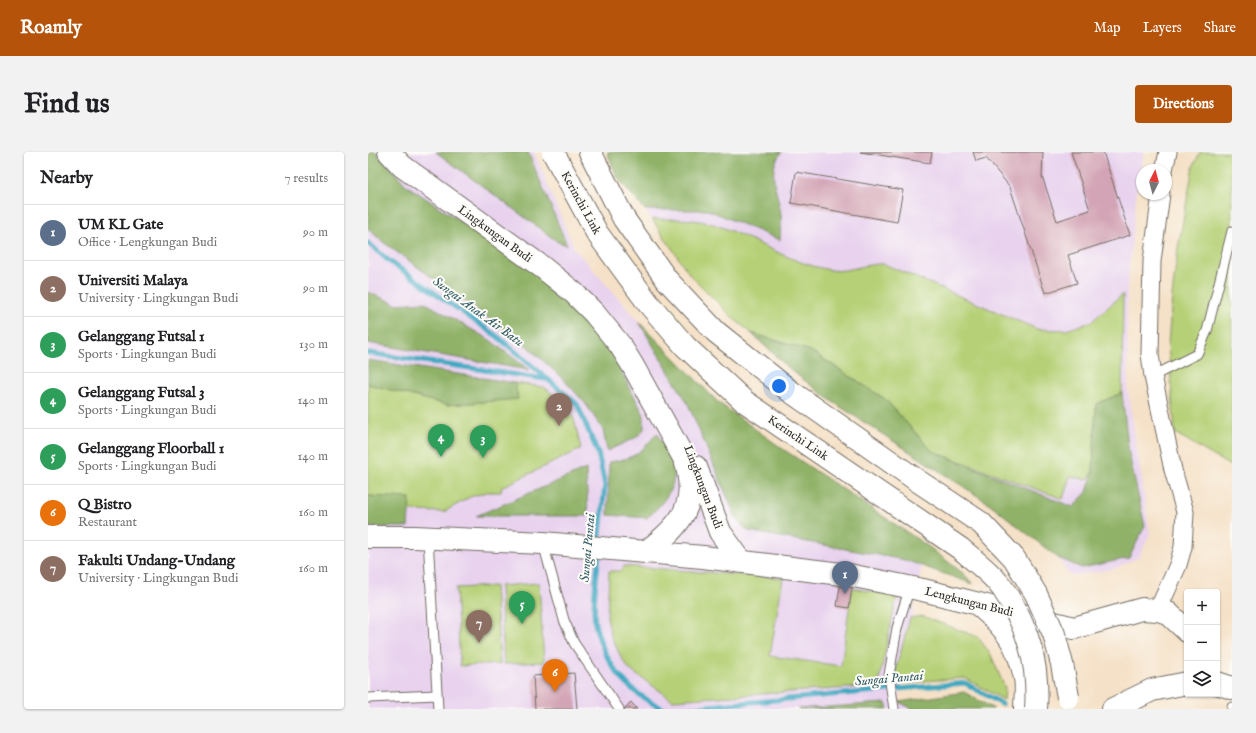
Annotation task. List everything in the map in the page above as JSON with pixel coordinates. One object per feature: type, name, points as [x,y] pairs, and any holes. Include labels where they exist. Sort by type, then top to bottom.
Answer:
[{"type":"main road","name":"Lingkungan Budi","points":[[388,152],[402,166],[512,245],[573,292],[620,345],[685,460],[690,478],[691,493],[679,521],[663,539],[638,551]]},
{"type":"main road","name":"Lingkungan Budi","points":[[406,152],[439,179],[549,257],[585,286],[606,309],[624,333],[673,413],[692,455],[720,532],[741,561]]},
{"type":"main road","name":"Kerinchi Link","points":[[552,152],[596,233],[648,304],[686,346],[744,401],[961,549],[984,568],[1004,592],[1026,634],[1033,656],[1038,683],[1036,709]]},
{"type":"main road","points":[[590,152],[629,225],[667,280],[716,332],[790,391],[918,481],[981,523],[1014,558],[1036,594],[1054,634],[1062,664],[1068,705]]},
{"type":"main road","points":[[368,537],[428,538],[576,545],[741,561]]},
{"type":"main road","name":"Lengkungan Budi","points":[[741,561],[836,572],[910,587],[1074,628],[1142,609],[1158,610],[1168,613],[1184,628]]},
{"type":"main road","points":[[978,604],[998,622],[1013,640],[1026,679],[1025,709]]},
{"type":"main road","points":[[1026,679],[1040,656],[1053,640],[1074,628]]},
{"type":"main road","points":[[1113,709],[1152,690],[1184,684]]},
{"type":"main road","points":[[1220,684],[1232,688]]},
{"type":"street","points":[[1165,164],[1168,152]]},
{"type":"street","points":[[1158,610],[1178,565],[1183,547],[1184,512],[1173,470],[1153,376],[1150,354],[1152,261],[1160,200]]},
{"type":"lane","points":[[1153,376],[1197,354],[1206,331],[1232,231]]},
{"type":"lane","points":[[428,538],[438,709]]},
{"type":"lane","points":[[543,543],[564,620],[574,643],[619,709]]},
{"type":"lane","points":[[894,709],[889,675],[897,628],[910,587]]},
{"type":"lane","points":[[368,698],[437,695]]},
{"type":"shaded area","points":[[368,152],[534,152],[574,248],[639,322],[719,403],[783,449],[929,547],[921,570],[915,598],[899,701],[913,709],[368,709]]},
{"type":"shaded area","points":[[782,152],[1144,152],[1142,164],[1136,164],[1136,197],[1127,289],[1128,391],[1150,534],[1139,557],[1114,569],[1070,576],[1058,558],[990,504],[833,402],[792,371],[733,318],[690,275],[645,210],[708,210],[779,240],[782,216],[773,180],[776,158]]},
{"type":"green space","points":[[368,152],[376,152],[406,185],[545,278],[604,338],[644,415],[644,429],[637,437],[607,451],[603,430],[585,403],[562,378],[527,346],[383,242],[368,229]]},
{"type":"green space","points":[[436,152],[528,152],[567,245],[558,242]]},
{"type":"green space","points":[[607,152],[782,152],[774,167],[774,183],[781,215],[780,240],[708,210],[645,210],[617,177]]},
{"type":"green space","points":[[1200,152],[1232,152],[1232,467],[1175,433],[1168,344],[1172,296],[1178,248],[1193,167]]},
{"type":"green space","points":[[652,219],[684,219],[716,225],[800,262],[830,270],[837,271],[884,264],[1037,329],[1066,330],[1091,322],[1123,294],[1122,393],[1096,404],[1093,472],[1087,480],[1070,476],[1063,499],[932,451],[885,399],[811,351],[751,333],[733,318],[690,275]]},
{"type":"green space","points":[[368,292],[396,304],[424,302],[490,340],[529,370],[368,343]]},
{"type":"green space","points":[[639,322],[719,403],[783,449],[929,547],[964,574],[973,584],[905,560],[748,531],[737,520],[688,404]]},
{"type":"green space","points":[[751,333],[811,351],[885,399],[932,451],[1073,507],[1087,492],[1093,472],[1096,404],[1122,393],[1129,454],[1145,526],[1129,558],[1082,568],[1058,558],[990,504],[833,402],[792,371]]},
{"type":"green space","points":[[368,360],[515,383],[518,399],[447,405],[368,384]]},
{"type":"green space","points":[[515,383],[544,387],[566,405],[574,419],[581,449],[502,487],[501,492],[487,492],[470,497],[444,512],[410,511],[409,498],[368,496],[368,384],[447,405],[518,399]]},
{"type":"green space","points":[[657,433],[674,469],[673,484],[670,490],[662,502],[647,518],[608,515],[609,462],[626,459],[637,454]]},
{"type":"green space","points":[[586,469],[588,516],[476,516]]},
{"type":"green space","points":[[368,496],[410,498],[408,527],[368,527]]},
{"type":"green space","points":[[624,566],[783,578],[770,656],[841,666],[852,588],[897,596],[878,686],[673,700],[630,670],[622,659],[611,636],[607,617],[609,571],[621,571]]},
{"type":"green space","points":[[539,583],[544,662],[504,664],[500,586]]},
{"type":"green space","points":[[495,586],[500,664],[460,666],[456,588]]},
{"type":"green space","points":[[922,616],[978,637],[991,655],[1005,688],[1004,700],[965,678],[897,683],[895,672],[910,618]]},
{"type":"green space","points":[[964,692],[994,709],[913,709],[899,702]]},
{"type":"green space","points":[[886,703],[888,709],[798,709]]},
{"type":"building","points":[[860,152],[932,152],[930,163]]},
{"type":"building","points":[[973,152],[1043,152],[1042,176],[1057,221],[1090,210],[1071,152],[1103,152],[1130,235],[1068,255],[1077,283],[1045,293],[1010,187],[986,158],[976,161]]},
{"type":"building","points":[[796,172],[903,190],[897,222],[791,203]]},
{"type":"building","points":[[841,580],[853,582],[849,608],[837,606]]},
{"type":"building","points":[[574,673],[577,709],[535,709],[533,676]]},
{"type":"building","points":[[631,702],[637,709],[624,709]]},
{"type":"waterway","name":"Sungai Anak Air Batu","points":[[368,243],[389,261],[498,337],[577,404],[598,453],[605,485],[599,544]]},
{"type":"waterway","name":"Sungai Anak Air Batu","points":[[368,353],[545,379]]},
{"type":"waterway","name":"Sungai Pantai","points":[[599,554],[594,612],[600,642],[612,666],[620,677],[640,695],[664,709]]},
{"type":"waterway","name":"Sungai Pantai","points":[[676,709],[965,683],[1002,704]]},
{"type":"place","name":"Universiti Malaya","points":[[559,426]]},
{"type":"place","name":"Gelanggang Futsal 3","points":[[441,457]]},
{"type":"place","name":"Gelanggang Futsal 1","points":[[483,458]]},
{"type":"place","name":"UM KL Gate","points":[[845,594]]},
{"type":"place","name":"Gelanggang Floorball 1","points":[[522,624]]},
{"type":"place","name":"Fakulti Undang-Undang","points":[[479,643]]},
{"type":"place","name":"Q Bistro","points":[[555,692]]}]
